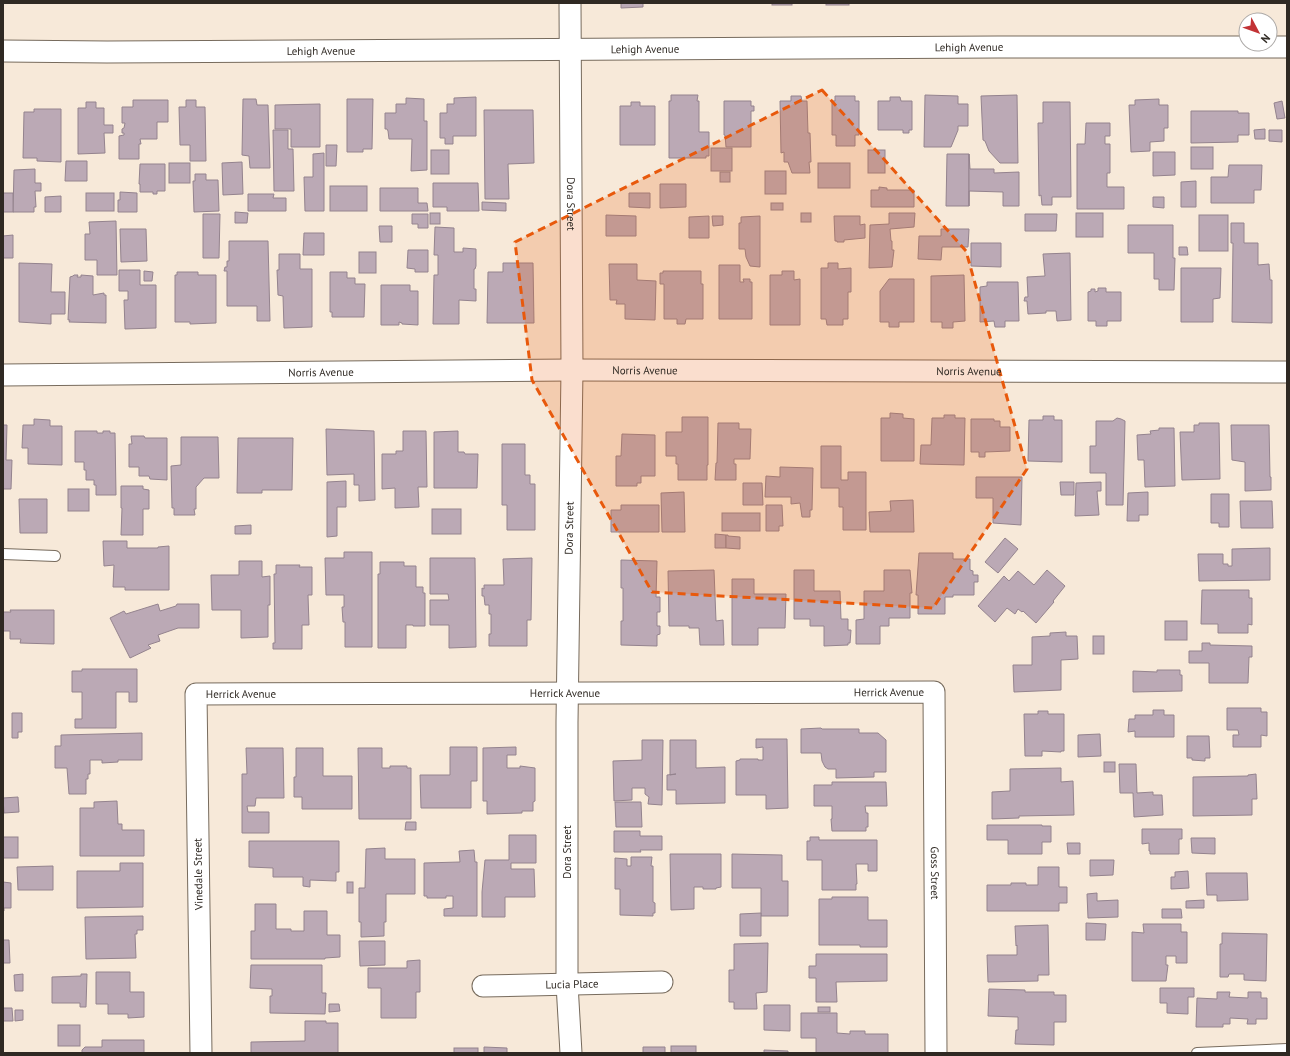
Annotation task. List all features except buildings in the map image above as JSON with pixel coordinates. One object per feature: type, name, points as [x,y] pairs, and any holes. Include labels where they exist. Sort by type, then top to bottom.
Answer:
[{"type":"street","name":"Dora Street","points":[[570,3],[572,370],[567,694],[567,984],[571,1053]]},
{"type":"street","name":"Lehigh Avenue","points":[[3,51],[1287,47]]},
{"type":"street","name":"Norris Avenue","points":[[3,375],[572,370],[1287,372]]},
{"type":"street","name":"Herrick Avenue","points":[[196,694],[934,692]]},
{"type":"street","name":"Goss Street","points":[[934,692],[936,1053]]},
{"type":"street","name":"Vinedale Street","points":[[196,694],[201,1053]]},
{"type":"street","name":"Lucia Place","points":[[483,986],[662,982]]},
{"type":"lane","points":[[3,554],[55,556]]},
{"type":"lane","points":[[1197,1053],[1287,1049]]},
{"type":"highlighted area","points":[[822,90],[966,251],[1027,469],[933,608],[652,592],[532,380],[515,242]]}]
